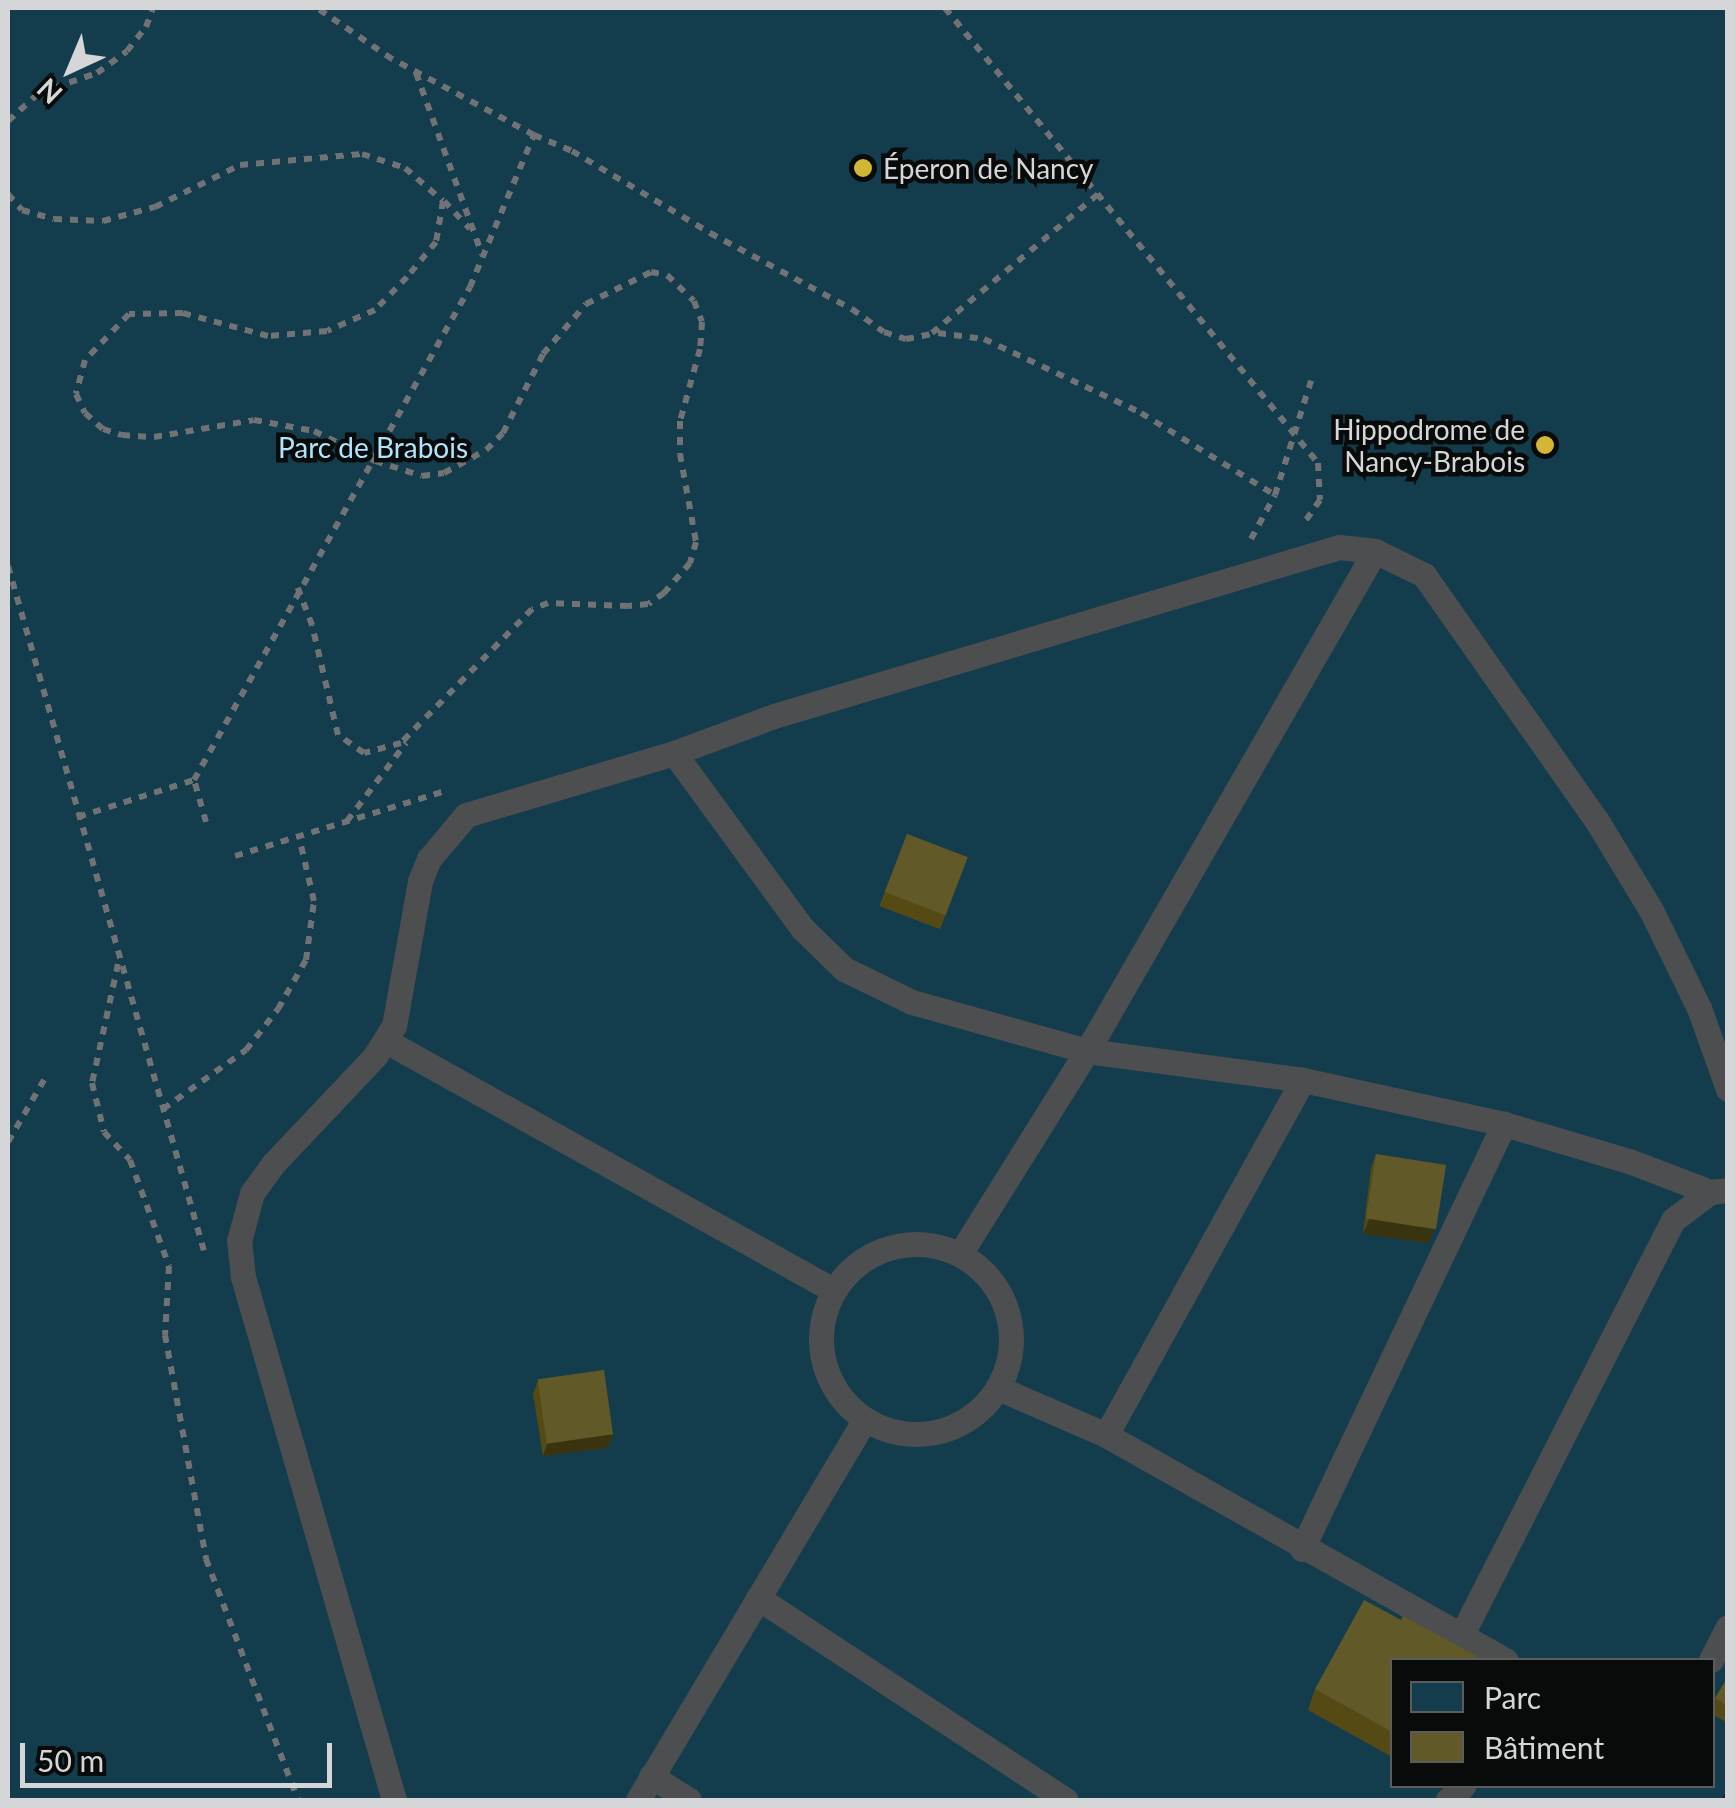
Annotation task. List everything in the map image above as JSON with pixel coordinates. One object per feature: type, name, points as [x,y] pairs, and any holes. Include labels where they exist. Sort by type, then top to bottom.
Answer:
[{"type":"lane","points":[[394,1800],[243,1277],[239,1241],[252,1194],[273,1164],[386,1041],[394,1026],[420,881],[428,859],[466,816],[674,753],[774,716],[1302,557],[1338,547],[1375,551],[1424,575],[1598,821],[1659,926],[1699,1008],[1728,1088]]},
{"type":"lane","points":[[960,1254],[1087,1051],[1375,551]]},
{"type":"lane","points":[[674,753],[803,929],[844,969],[912,1002],[1087,1051],[1303,1080],[1504,1124],[1719,1191]]},
{"type":"lane","points":[[386,1041],[834,1290]]},
{"type":"lane","points":[[1106,1435],[1303,1080]]},
{"type":"lane","points":[[1302,1549],[1504,1124]]},
{"type":"lane","points":[[1461,1636],[1673,1220],[1719,1191]]},
{"type":"lane","points":[[904,1244],[932,1244],[960,1254],[990,1278],[1008,1313],[1011,1352],[998,1388],[972,1416],[938,1432],[900,1432],[865,1419],[836,1388],[821,1347],[823,1318],[834,1290],[864,1260],[904,1244]]},
{"type":"lane","points":[[998,1388],[1106,1435],[1302,1549],[1502,1658]]},
{"type":"lane","points":[[638,1800],[865,1419]]},
{"type":"lane","points":[[758,1598],[1066,1800]]},
{"type":"lane","points":[[1711,1658],[1728,1627]]},
{"type":"lane","points":[[651,1776],[688,1800]]},
{"type":"path","points":[[8,121],[39,93],[97,73],[128,50],[146,27],[152,8]]},
{"type":"path","points":[[316,8],[416,72],[534,135],[572,150],[710,233],[852,308],[884,332],[906,339],[931,334],[984,338],[1141,413],[1275,495]]},
{"type":"path","points":[[946,8],[1318,463],[1320,500],[1304,523],[1286,529]]},
{"type":"path","points":[[416,72],[483,255]]},
{"type":"path","points":[[78,817],[194,780],[298,588],[375,461],[470,288],[534,135]]},
{"type":"path","points":[[8,194],[22,210],[54,219],[102,221],[154,207],[240,165],[362,154],[405,168],[474,233]]},
{"type":"path","points":[[931,334],[1098,194]]},
{"type":"path","points":[[346,822],[416,730],[511,625],[532,609],[548,603],[648,604],[680,577],[690,562],[696,531],[680,454],[680,421],[700,349],[702,322],[694,300],[666,275],[651,272],[586,304],[566,321],[543,354],[502,433],[486,450],[444,474],[422,476],[375,461],[314,431],[254,420],[154,436],[103,429],[85,413],[76,394],[85,360],[129,314],[183,314],[268,336],[327,331],[376,310],[436,242],[444,201]]},
{"type":"path","points":[[1250,540],[1275,495],[1311,381]]},
{"type":"path","points":[[1232,545],[1268,534]]},
{"type":"path","points":[[8,566],[60,754]]},
{"type":"path","points":[[298,588],[312,625],[338,734],[364,752],[401,743],[416,730]]},
{"type":"path","points":[[194,780],[206,822]]},
{"type":"path","points":[[235,856],[458,787]]},
{"type":"path","points":[[163,1109],[246,1050],[278,1009],[306,960],[314,902],[299,837]]},
{"type":"path","points":[[119,959],[92,1083],[104,1132],[130,1160],[169,1266],[166,1335],[206,1559],[298,1800]]},
{"type":"path","points":[[8,1142],[44,1080]]},
{"type":"green space","name":"Parc de Brabois","points":[[8,8],[1727,8],[1728,1788],[1721,1800],[8,1800]]},
{"type":"building","points":[[907,834],[968,857],[945,915],[885,892]]},
{"type":"building","points":[[1376,1154],[1446,1165],[1436,1229],[1366,1218]]},
{"type":"building","points":[[604,1370],[613,1434],[547,1444],[538,1379]]},
{"type":"building","points":[[1364,1600],[1401,1620],[1403,1616],[1478,1657],[1390,1658],[1390,1731],[1315,1689]]},
{"type":"building","points":[[1728,1677],[1728,1706],[1715,1698]]},
{"type":"place","name":"Éperon de Nancy","points":[[863,168]]},
{"type":"place","name":"Hippodrome de Nancy-Brabois","points":[[1545,445]]}]
